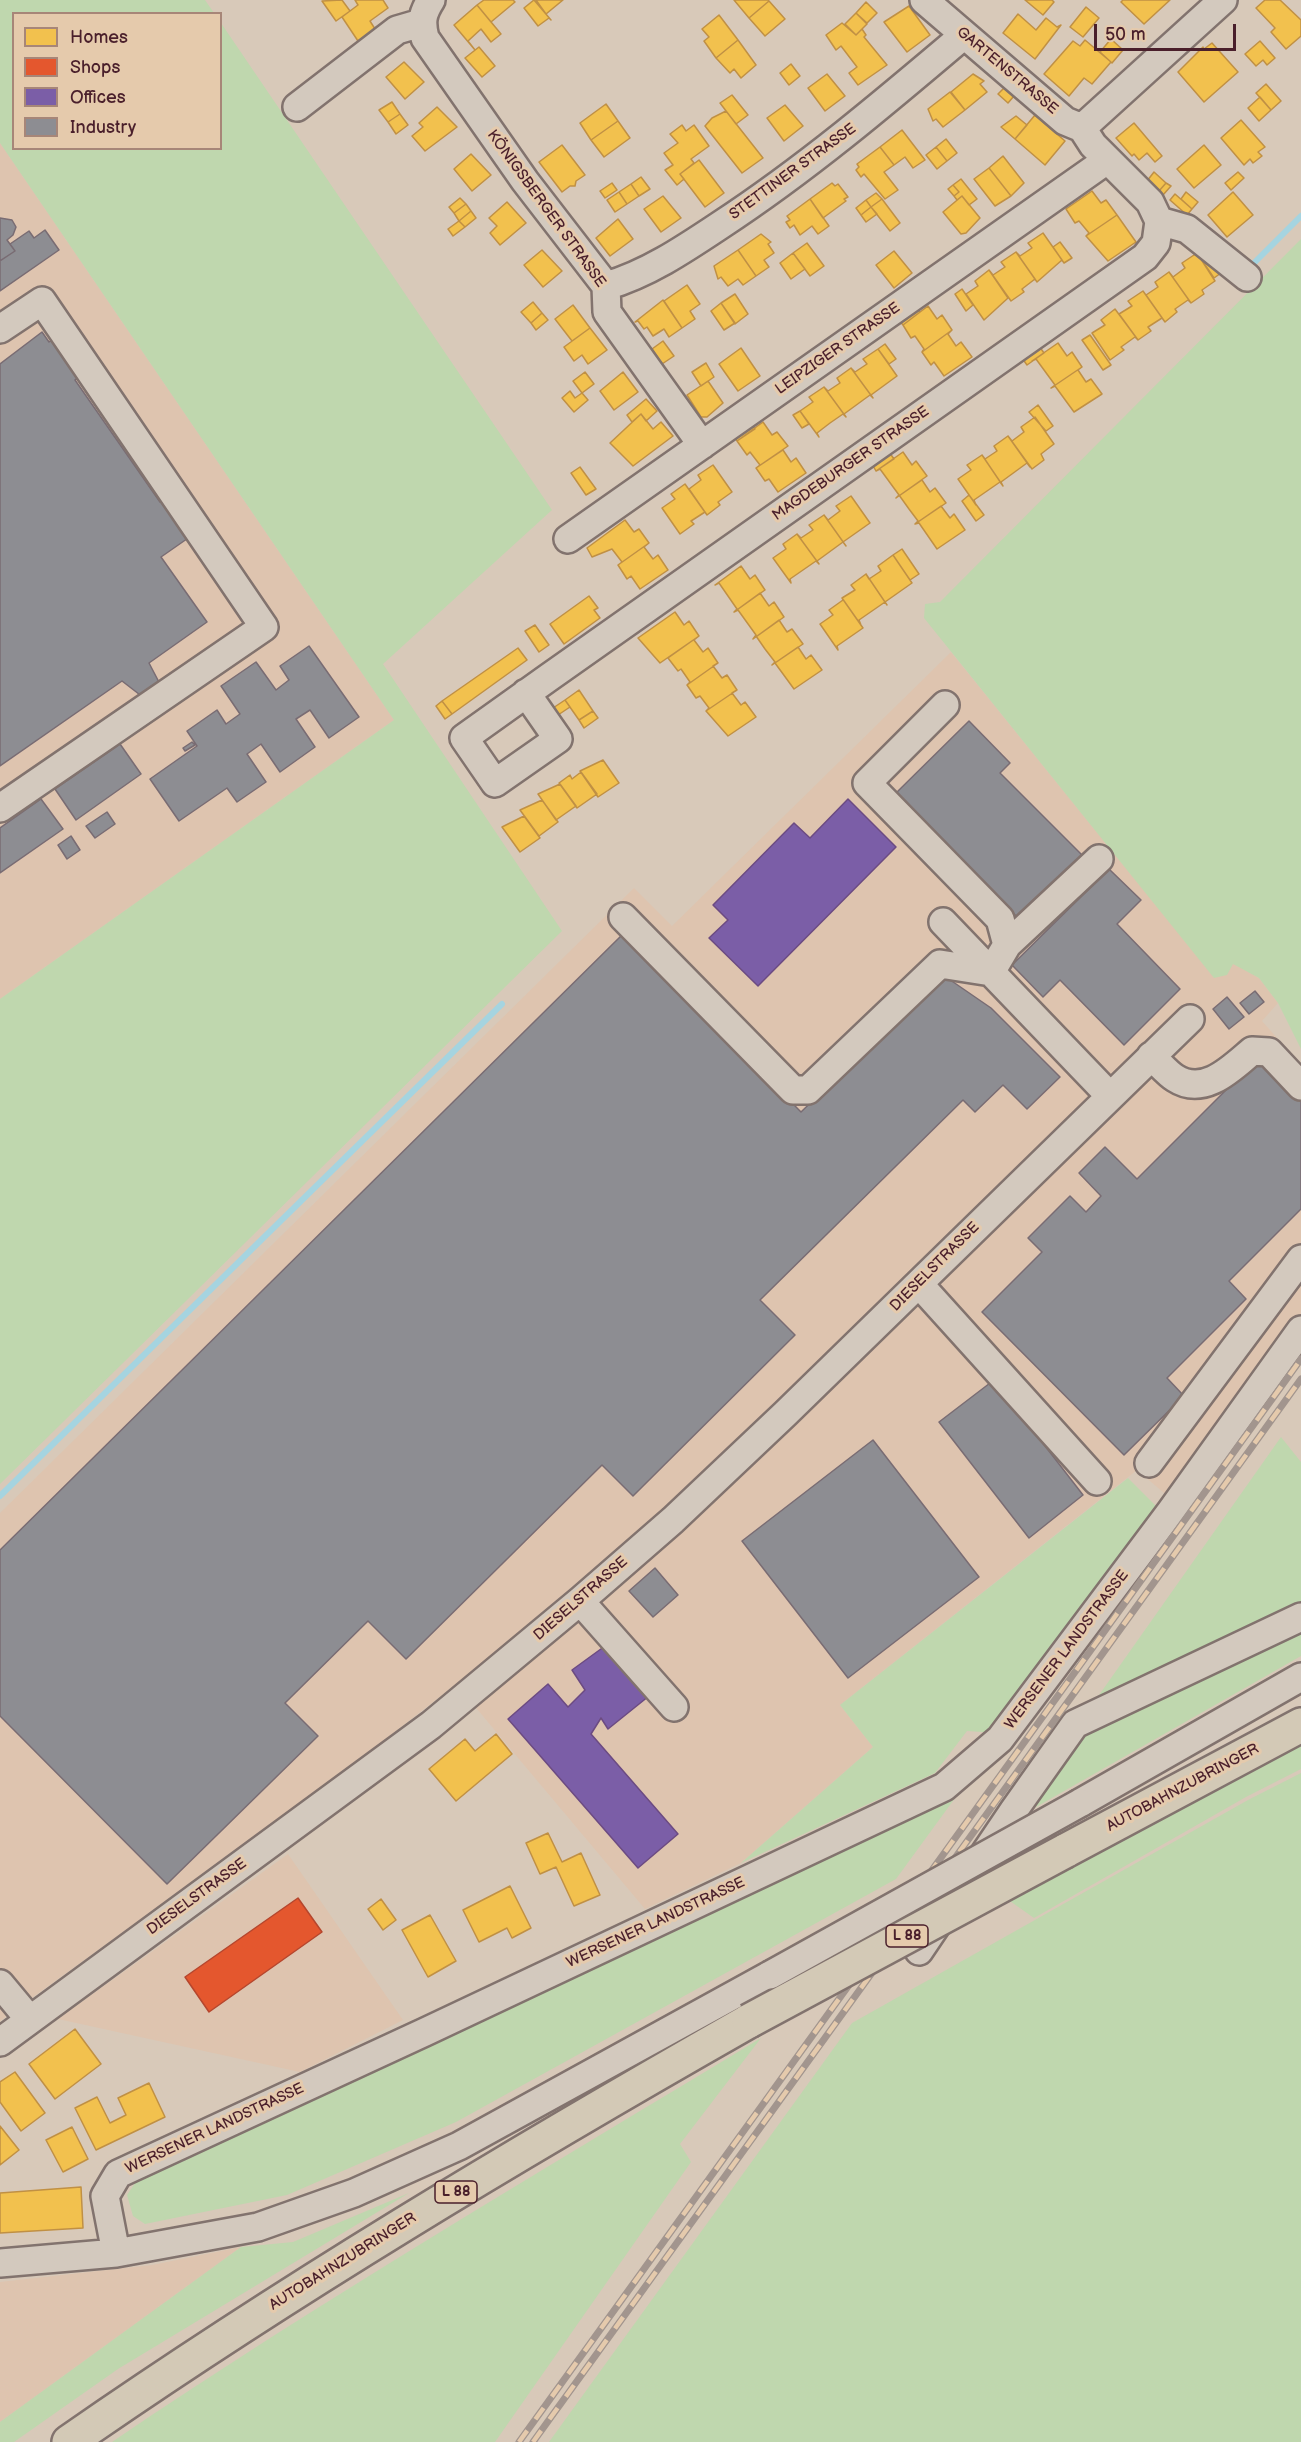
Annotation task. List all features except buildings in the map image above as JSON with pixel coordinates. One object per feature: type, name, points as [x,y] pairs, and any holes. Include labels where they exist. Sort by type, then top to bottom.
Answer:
[{"type":"highway","name":"AUTOBAHNZUBRINGER","points":[[69,2442],[169,2372],[354,2254],[533,2146],[749,2021],[1301,1725]]},
{"type":"street","name":"GARTENSTRASSE","points":[[924,0],[1065,121],[1082,128],[1107,160],[1150,202],[1159,221]]},
{"type":"street","points":[[1082,128],[1223,0]]},
{"type":"street","points":[[297,107],[398,30],[426,12]]},
{"type":"street","name":"KÖNIGSBERGER STRASSE","points":[[426,12],[425,38],[525,181],[606,286],[607,312],[702,445]]},
{"type":"street","name":"STETTINER STRASSE","points":[[606,286],[634,278],[772,192],[871,114],[964,35]]},
{"type":"street","name":"LEIPZIGER STRASSE","points":[[568,539],[1107,160]]},
{"type":"street","points":[[1159,221],[1187,228],[1247,277]]},
{"type":"street","name":"MAGDEBURGER STRASSE","points":[[526,693],[1145,257],[1155,243],[1159,221]]},
{"type":"street","points":[[0,329],[42,300],[264,627],[0,808]]},
{"type":"street","points":[[945,705],[867,783],[1000,919],[1007,945]]},
{"type":"street","points":[[991,972],[1007,945],[1099,859]]},
{"type":"street","points":[[623,917],[793,1090],[808,1090],[940,964],[991,972]]},
{"type":"street","points":[[943,922],[1110,1096]]},
{"type":"street","name":"DIESELSTRASSE","points":[[0,2042],[431,1725],[791,1421],[919,1284],[1190,1019]]},
{"type":"street","points":[[1151,1056],[1177,1079],[1200,1085],[1226,1073],[1252,1051],[1269,1052],[1301,1086]]},
{"type":"street","points":[[1149,1463],[1301,1259]]},
{"type":"street","points":[[919,1284],[1097,1481]]},
{"type":"street","name":"WERSENER LANDSTRASSE","points":[[116,2253],[105,2196],[118,2174],[414,2037],[944,1786],[1000,1739],[1171,1511],[1301,1330]]},
{"type":"street","points":[[580,1601],[674,1707]]},
{"type":"street","points":[[919,1951],[1075,1724],[1301,1617]]},
{"type":"street","points":[[0,2263],[116,2253],[258,2227],[354,2193],[459,2146],[1080,1803],[1301,1677]]},
{"type":"street","points":[[0,1984],[30,2020]]},
{"type":"shaded area","points":[[0,143],[394,720],[0,999]]},
{"type":"shaded area","points":[[951,652],[1214,977],[1233,963],[1259,978],[1278,1003],[1262,1021],[1301,1065],[1301,1316],[1170,1498],[1137,1470],[840,1705],[873,1747],[741,1863],[645,1909],[456,1684],[345,1771],[0,2021],[0,1513],[634,888],[672,926]]},
{"type":"shaded area","points":[[288,1854],[403,2020],[300,2072],[58,2019]]},
{"type":"shaded area","points":[[241,2247],[0,2422],[0,2282],[152,2265]]},
{"type":"green space","points":[[0,0],[205,0],[213,12],[12,12],[12,150],[222,150],[222,24],[552,510],[383,664],[562,931],[0,1484],[0,999],[394,720],[0,143]]},
{"type":"green space","points":[[1301,239],[1301,1049],[1278,1003],[1259,978],[1233,964],[1227,975],[1214,978],[924,618],[925,604],[940,602]]},
{"type":"green space","points":[[1281,1437],[1301,1462],[1301,1609],[1092,1705]]},
{"type":"green space","points":[[1128,1478],[1161,1511],[997,1733],[967,1731],[935,1773],[741,1863],[873,1747],[840,1705]]},
{"type":"green space","points":[[1301,1626],[1301,1656],[1008,1823],[1073,1731]]},
{"type":"green space","points":[[1301,1743],[1301,1769],[1246,1797],[1034,1918],[1007,1899]]},
{"type":"green space","points":[[1301,1773],[1301,2442],[549,2442],[852,2023],[1248,1800]]},
{"type":"green space","points":[[958,1794],[896,1879],[456,2122],[287,2195],[145,2224],[133,2216],[127,2195],[140,2176]]},
{"type":"green space","points":[[761,2038],[680,2144],[691,2162],[495,2442],[112,2442],[353,2286]]},
{"type":"green space","points":[[409,2193],[118,2369],[14,2442],[0,2442],[0,2422],[241,2247],[293,2242]]},
{"type":"waterway","points":[[1251,266],[1301,216]]},
{"type":"waterway","points":[[0,1496],[502,1004]]},
{"type":"railway","points":[[519,2442],[1301,1359]]},
{"type":"railway","points":[[533,2442],[1301,1379]]}]
